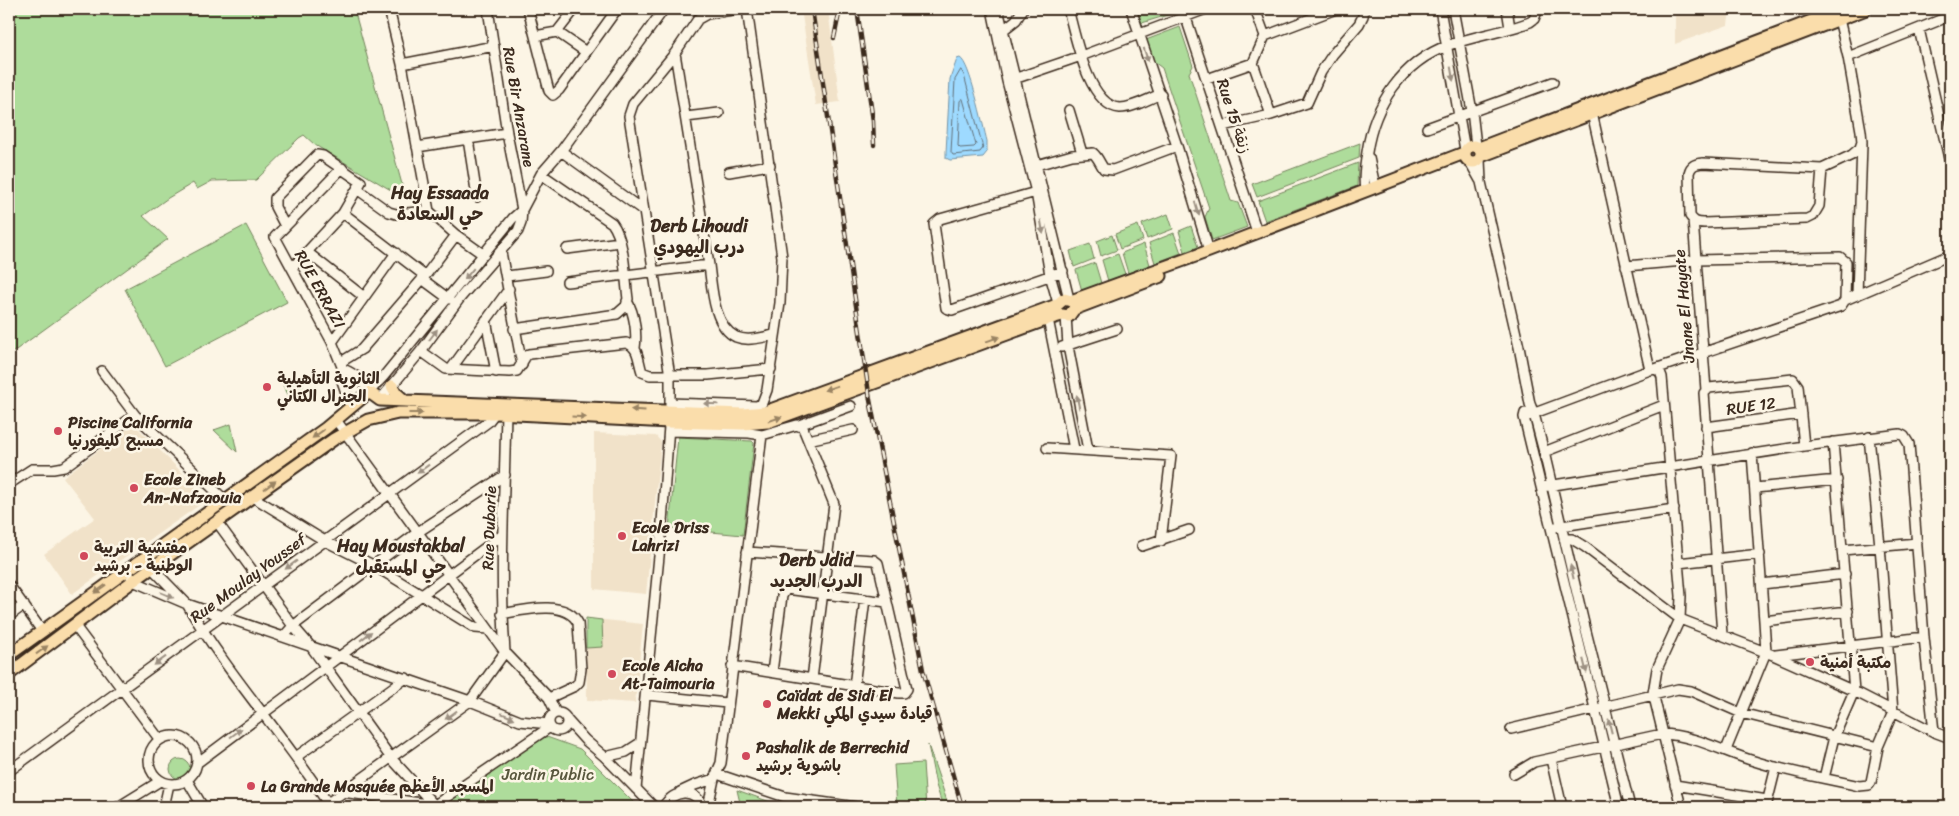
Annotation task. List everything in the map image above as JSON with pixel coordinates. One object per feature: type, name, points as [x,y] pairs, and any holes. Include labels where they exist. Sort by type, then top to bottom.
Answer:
[{"type":"main road","points":[[669,417],[765,412],[1065,307],[1376,193],[1473,154],[1841,14],[1866,9]]},
{"type":"main road","points":[[9,655],[336,420],[369,392],[380,400],[669,417],[743,424],[768,422],[1048,319],[1065,307],[1370,188],[1592,113],[1841,14]]},
{"type":"main road","points":[[392,386],[396,393],[405,401]]},
{"type":"main road","points":[[368,420],[380,400]]},
{"type":"main road","points":[[351,407],[368,420]]},
{"type":"main road","points":[[9,674],[133,581],[344,432],[368,420],[398,413],[501,408]]},
{"type":"street","points":[[389,9],[402,64],[429,211],[456,235],[484,255]]},
{"type":"street","name":"Rue Bir Anzarane","points":[[488,9],[507,133],[522,210]]},
{"type":"street","points":[[528,9],[549,91],[553,95],[559,90],[617,9]]},
{"type":"street","points":[[536,36],[557,32],[574,9]]},
{"type":"street","points":[[342,366],[353,373],[369,392],[384,376],[513,218],[522,210],[541,174],[561,151],[664,9]]},
{"type":"street","points":[[636,789],[647,695],[661,536],[670,376],[629,116],[633,104],[675,53],[702,16],[738,9]]},
{"type":"street","points":[[669,417],[760,405],[766,396],[780,303],[782,257],[747,9]]},
{"type":"street","points":[[992,9],[1063,272],[1068,346],[1088,450]]},
{"type":"street","points":[[998,9],[1011,80]]},
{"type":"street","points":[[1002,31],[1016,20],[1023,9]]},
{"type":"street","points":[[1068,9],[1081,56],[1094,90],[1103,100],[1111,106],[1119,108],[1129,107],[1160,94]]},
{"type":"street","points":[[1131,9],[1178,146],[1209,250]]},
{"type":"street","points":[[1011,80],[1139,34],[1184,12],[1206,9]]},
{"type":"street","points":[[1254,9],[1265,36],[1254,63],[1271,115]]},
{"type":"street","points":[[1265,36],[1336,9]]},
{"type":"street","points":[[1222,126],[1271,115],[1307,103],[1326,65],[1348,34],[1359,24],[1364,9]]},
{"type":"street","points":[[1440,9],[1460,115],[1481,182],[1517,337],[1530,404],[1562,526],[1600,707],[1605,747],[1619,807]]},
{"type":"street","points":[[1453,9],[1472,111],[1473,154]]},
{"type":"street","points":[[1507,9],[1510,28]]},
{"type":"street","points":[[1370,188],[1367,153],[1370,134],[1376,116],[1395,84],[1406,72],[1422,60],[1447,46],[1523,25],[1534,19],[1538,9]]},
{"type":"street","name":"Rue 15 زنقة","points":[[1184,12],[1257,232]]},
{"type":"street","points":[[1841,14],[1862,142],[1858,295]]},
{"type":"street","points":[[1848,57],[1950,16]]},
{"type":"street","points":[[1918,29],[1950,163]]},
{"type":"street","points":[[557,32],[586,52]]},
{"type":"street","points":[[402,64],[494,46]]},
{"type":"street","points":[[675,53],[713,300],[717,312],[728,331],[736,337],[775,335]]},
{"type":"street","points":[[1206,79],[1254,63]]},
{"type":"street","points":[[1427,128],[1553,82]]},
{"type":"street","points":[[1069,110],[1082,153]]},
{"type":"street","points":[[686,117],[719,113]]},
{"type":"street","points":[[1592,113],[1626,266],[1652,370]]},
{"type":"street","points":[[417,147],[507,133]]},
{"type":"street","points":[[468,139],[477,197]]},
{"type":"street","points":[[1693,220],[1704,223],[1807,219],[1813,216],[1819,206],[1822,169],[1852,155],[1860,148],[1862,142]]},
{"type":"street","points":[[1033,166],[1082,153],[1093,153],[1097,156],[1099,163],[1104,169],[1108,170],[1178,146]]},
{"type":"street","points":[[561,151],[644,211]]},
{"type":"street","points":[[342,168],[285,226],[275,207],[275,198],[313,157],[320,154],[342,168],[359,186],[389,212],[396,214],[429,211]]},
{"type":"street","name":"Jnane El Hayate","points":[[1722,634],[1708,461],[1704,398],[1706,390],[1693,220],[1690,216],[1690,167],[1703,163],[1822,169]]},
{"type":"street","points":[[729,172],[770,165]]},
{"type":"street","points":[[1033,166],[1050,275],[1065,307]]},
{"type":"street","points":[[541,174],[612,223],[618,232],[628,301],[636,334],[635,348],[642,372],[650,375],[670,376],[708,375],[771,369]]},
{"type":"street","points":[[292,268],[342,213],[359,186]]},
{"type":"street","points":[[1036,192],[940,219],[934,224],[946,308],[952,310],[1063,272]]},
{"type":"street","points":[[380,400],[421,351],[460,298],[518,231],[522,210]]},
{"type":"street","points":[[342,213],[396,253],[423,278],[449,298]]},
{"type":"street","name":"RUE ERRAZI","points":[[285,226],[275,237],[332,342],[342,366]]},
{"type":"street","points":[[351,407],[341,378],[342,366],[362,349],[423,278],[456,235]]},
{"type":"street","points":[[567,249],[620,242]]},
{"type":"street","points":[[307,252],[364,297]]},
{"type":"street","points":[[501,252],[507,276],[514,329],[522,365]]},
{"type":"street","points":[[332,342],[396,253]]},
{"type":"street","points":[[1845,300],[1950,255]]},
{"type":"street","points":[[1524,417],[1703,352],[1841,306],[1845,300],[1846,262],[1840,257],[1696,260],[1626,266]]},
{"type":"street","points":[[567,282],[709,265]]},
{"type":"street","points":[[507,276],[546,271]]},
{"type":"street","points":[[451,369],[509,289]]},
{"type":"street","points":[[514,329],[616,314],[622,310],[628,301]]},
{"type":"street","points":[[1048,319],[1074,449]]},
{"type":"street","points":[[486,320],[496,372]]},
{"type":"street","points":[[1054,350],[1117,330]]},
{"type":"street","points":[[421,351],[442,367],[496,372],[517,371],[529,354],[626,343],[631,344],[635,348]]},
{"type":"street","points":[[1652,370],[1660,372],[1662,377],[1681,596],[1680,619],[1657,668],[1653,693],[1681,807]]},
{"type":"street","points":[[102,371],[135,415],[225,500]]},
{"type":"street","points":[[1706,390],[1792,379],[1798,386],[1804,446]]},
{"type":"street","points":[[1530,404],[1524,417],[1540,487],[1600,707],[1615,744],[1628,807]]},
{"type":"street","points":[[1544,452],[1664,405]]},
{"type":"street","points":[[669,417],[762,436],[800,425],[851,406]]},
{"type":"street","name":"Rue Dubarie","points":[[501,408],[505,475],[502,535],[502,614],[505,652]]},
{"type":"street","name":"Rue Moulay Youssef","points":[[9,771],[488,422],[501,408]]},
{"type":"street","name":"RUE 12","points":[[1706,427],[1800,414]]},
{"type":"street","points":[[9,484],[32,469],[64,467],[135,415]]},
{"type":"street","points":[[336,420],[505,652],[549,698],[556,713]]},
{"type":"street","points":[[800,425],[834,504],[812,679]]},
{"type":"street","points":[[808,440],[853,430]]},
{"type":"street","points":[[1540,487],[1752,453],[1900,434],[1907,439],[1934,732]]},
{"type":"street","points":[[708,807],[721,763],[762,436]]},
{"type":"street","points":[[1514,774],[1534,762],[1662,734],[1679,735],[1753,761],[1776,767],[1859,786],[1869,785],[1878,747],[1893,712],[1869,437]]},
{"type":"street","points":[[1824,778],[1834,737],[1854,691],[1833,442]]},
{"type":"street","points":[[1047,448],[1171,456],[1161,541]]},
{"type":"street","points":[[1726,750],[1741,713],[1770,654],[1764,621],[1752,453]]},
{"type":"street","points":[[284,636],[293,626],[418,532],[505,475]]},
{"type":"street","points":[[1755,488],[1837,480]]},
{"type":"street","points":[[253,498],[325,540],[373,565],[475,628],[488,629]]},
{"type":"street","points":[[1550,527],[1674,509]]},
{"type":"street","points":[[217,522],[265,584],[293,626],[312,648],[391,758],[434,807]]},
{"type":"street","points":[[1142,546],[1189,530]]},
{"type":"street","points":[[197,763],[194,748],[185,740],[174,736],[160,740],[152,748],[148,761],[152,772],[160,781],[178,784],[187,780],[192,775],[197,763],[326,668],[420,594],[502,535]]},
{"type":"street","points":[[1564,539],[1572,539],[1585,547],[1680,619],[1722,634],[1854,691],[1893,712],[1950,738]]},
{"type":"street","points":[[1843,550],[1917,543]]},
{"type":"street","points":[[732,666],[899,693],[904,693],[907,689],[878,563],[874,560],[747,552]]},
{"type":"street","points":[[1678,563],[1760,554]]},
{"type":"street","points":[[143,559],[187,604],[202,630],[329,805],[342,792],[470,701],[505,652]]},
{"type":"street","points":[[126,571],[133,581],[187,604],[284,636],[312,648],[406,678],[520,721],[549,725],[555,731],[561,731],[584,740]]},
{"type":"street","points":[[1762,584],[1845,574]]},
{"type":"street","points":[[9,585],[42,631]]},
{"type":"street","points":[[772,672],[783,592],[789,590],[887,602]]},
{"type":"street","points":[[854,686],[865,599]]},
{"type":"street","points":[[9,616],[24,605]]},
{"type":"street","points":[[502,614],[545,608],[563,611],[575,617],[578,623],[582,676],[575,686],[549,698]]},
{"type":"street","points":[[1764,621],[1848,610]]},
{"type":"street","points":[[75,626],[160,740]]},
{"type":"street","points":[[1770,654],[1924,637]]},
{"type":"street","points":[[296,757],[406,678]]},
{"type":"street","points":[[1511,729],[1653,693],[1685,689],[1741,713],[1878,747]]},
{"type":"street","points":[[647,695],[727,704]]},
{"type":"street","points":[[342,792],[434,807],[549,725],[550,717],[556,713],[564,715],[584,740],[605,757],[654,807]]},
{"type":"street","points":[[561,731],[566,727],[568,720]]},
{"type":"street","points":[[605,757],[626,752],[640,743]]},
{"type":"street","points":[[1551,759],[1562,807]]},
{"type":"street","points":[[1675,785],[1767,804],[1776,767]]},
{"type":"street","points":[[663,807],[677,794],[695,784],[716,776],[785,797],[856,807]]},
{"type":"street","points":[[187,780],[203,807]]},
{"type":"street","points":[[118,807],[160,781]]},
{"type":"street","points":[[164,807],[169,784]]},
{"type":"street","points":[[677,794],[694,796],[703,807]]},
{"type":"shaded area","points":[[801,9],[828,9],[840,102],[816,105]]},
{"type":"shaded area","points":[[1675,9],[1730,9],[1728,25],[1675,44]]},
{"type":"shaded area","name":"Ecole Zineb An-Nafzaouia","points":[[134,424],[208,499],[72,594],[44,554],[95,518],[63,477]]},
{"type":"shaded area","name":"Ecole Driss Lahrizi","points":[[594,433],[656,436],[661,442],[646,594],[594,589]]},
{"type":"shaded area","name":"Ecole Aicha At-Taimouria","points":[[586,618],[643,624],[635,703],[587,700]]},
{"type":"green space","points":[[9,9],[354,9],[406,199],[315,145],[304,135],[256,180],[212,181],[197,189],[193,183],[143,216],[168,239],[9,355]]},
{"type":"green space","points":[[1137,9],[1172,9],[1174,13],[1142,23]]},
{"type":"green space","points":[[1180,27],[1193,66],[1189,73],[1231,201],[1238,203],[1247,227],[1212,240],[1205,217],[1209,208],[1162,68],[1154,62],[1146,40]]},
{"type":"green space","points":[[1360,143],[1359,158],[1257,197],[1252,184]]},
{"type":"green space","points":[[1358,163],[1357,186],[1265,221],[1258,201]]},
{"type":"green space","points":[[1168,214],[1173,229],[1147,239],[1142,224]]},
{"type":"green space","points":[[246,225],[287,302],[165,366],[125,289]]},
{"type":"green space","points":[[1138,225],[1143,240],[1120,249],[1115,234]]},
{"type":"green space","points":[[1191,226],[1198,247],[1185,252],[1179,231]]},
{"type":"green space","points":[[1174,233],[1181,253],[1155,263],[1149,243]]},
{"type":"green space","points":[[1112,235],[1117,250],[1101,256],[1097,241]]},
{"type":"green space","points":[[1090,244],[1094,259],[1074,267],[1070,251]]},
{"type":"green space","points":[[1144,244],[1150,265],[1128,273],[1122,253]]},
{"type":"green space","points":[[1118,254],[1125,274],[1108,281],[1102,260]]},
{"type":"green space","points":[[1095,263],[1101,283],[1082,291],[1076,270]]},
{"type":"green space","points":[[299,378],[306,393],[291,400],[283,385]]},
{"type":"green space","points":[[231,424],[237,452],[214,430]]},
{"type":"green space","points":[[678,437],[752,441],[754,443],[743,535],[669,528]]},
{"type":"green space","points":[[586,618],[602,620],[603,647],[586,648]]},
{"type":"green space","name":"Jardin Public","points":[[544,736],[580,749],[638,807],[451,807],[453,799]]},
{"type":"green space","points":[[928,745],[949,807],[943,807],[936,785]]},
{"type":"green space","points":[[180,759],[187,762],[190,769],[187,776],[180,779],[173,776],[170,769],[173,762]]},
{"type":"green space","points":[[923,763],[926,807],[897,807],[894,765]]},
{"type":"green space","points":[[737,790],[784,807],[753,807],[752,804],[747,805],[747,807],[741,807]]},
{"type":"water","points":[[960,58],[968,71],[976,96],[987,141],[987,152],[983,157],[950,160],[946,158],[946,152],[950,79],[957,59]]},
{"type":"railway","points":[[812,9],[870,400],[923,670],[962,807]]},
{"type":"railway","points":[[834,38],[840,9]]},
{"type":"railway","points":[[857,9],[873,121],[874,145]]},
{"type":"place","name":"الثانوية التأهيلية الجنرال الكتاني","points":[[267,387]]},
{"type":"place","name":"Piscine California مسبح كليفورنيا","points":[[58,431]]},
{"type":"place","name":"Ecole Zineb An-Nafzaouia","points":[[134,488]]},
{"type":"place","name":"Ecole Driss Lahrizi","points":[[622,536]]},
{"type":"place","name":"مفتشية التربية الوطنية - برشيد","points":[[84,556]]},
{"type":"place","name":"مكتبة أمنية","points":[[1810,662]]},
{"type":"place","name":"Ecole Aicha At-Taimouria","points":[[612,674]]},
{"type":"place","name":"Caïdat de Sidi El Mekki قيادة سيدي المكي","points":[[767,704]]},
{"type":"place","name":"Pashalik de Berrechid باشوية برشيد","points":[[746,756]]},
{"type":"place","name":"La Grande Mosquée المسجد الأعظم","points":[[251,786]]},
{"type":"district","name":"Hay Essaada حي السعادة","points":[[440,203]]},
{"type":"district","name":"Derb Lihoudi درب اليهودي","points":[[699,236]]},
{"type":"district","name":"Hay Moustakbal حي المستقبل","points":[[401,556]]},
{"type":"district","name":"Derb Jdid الدرب الجديد","points":[[816,570]]}]
